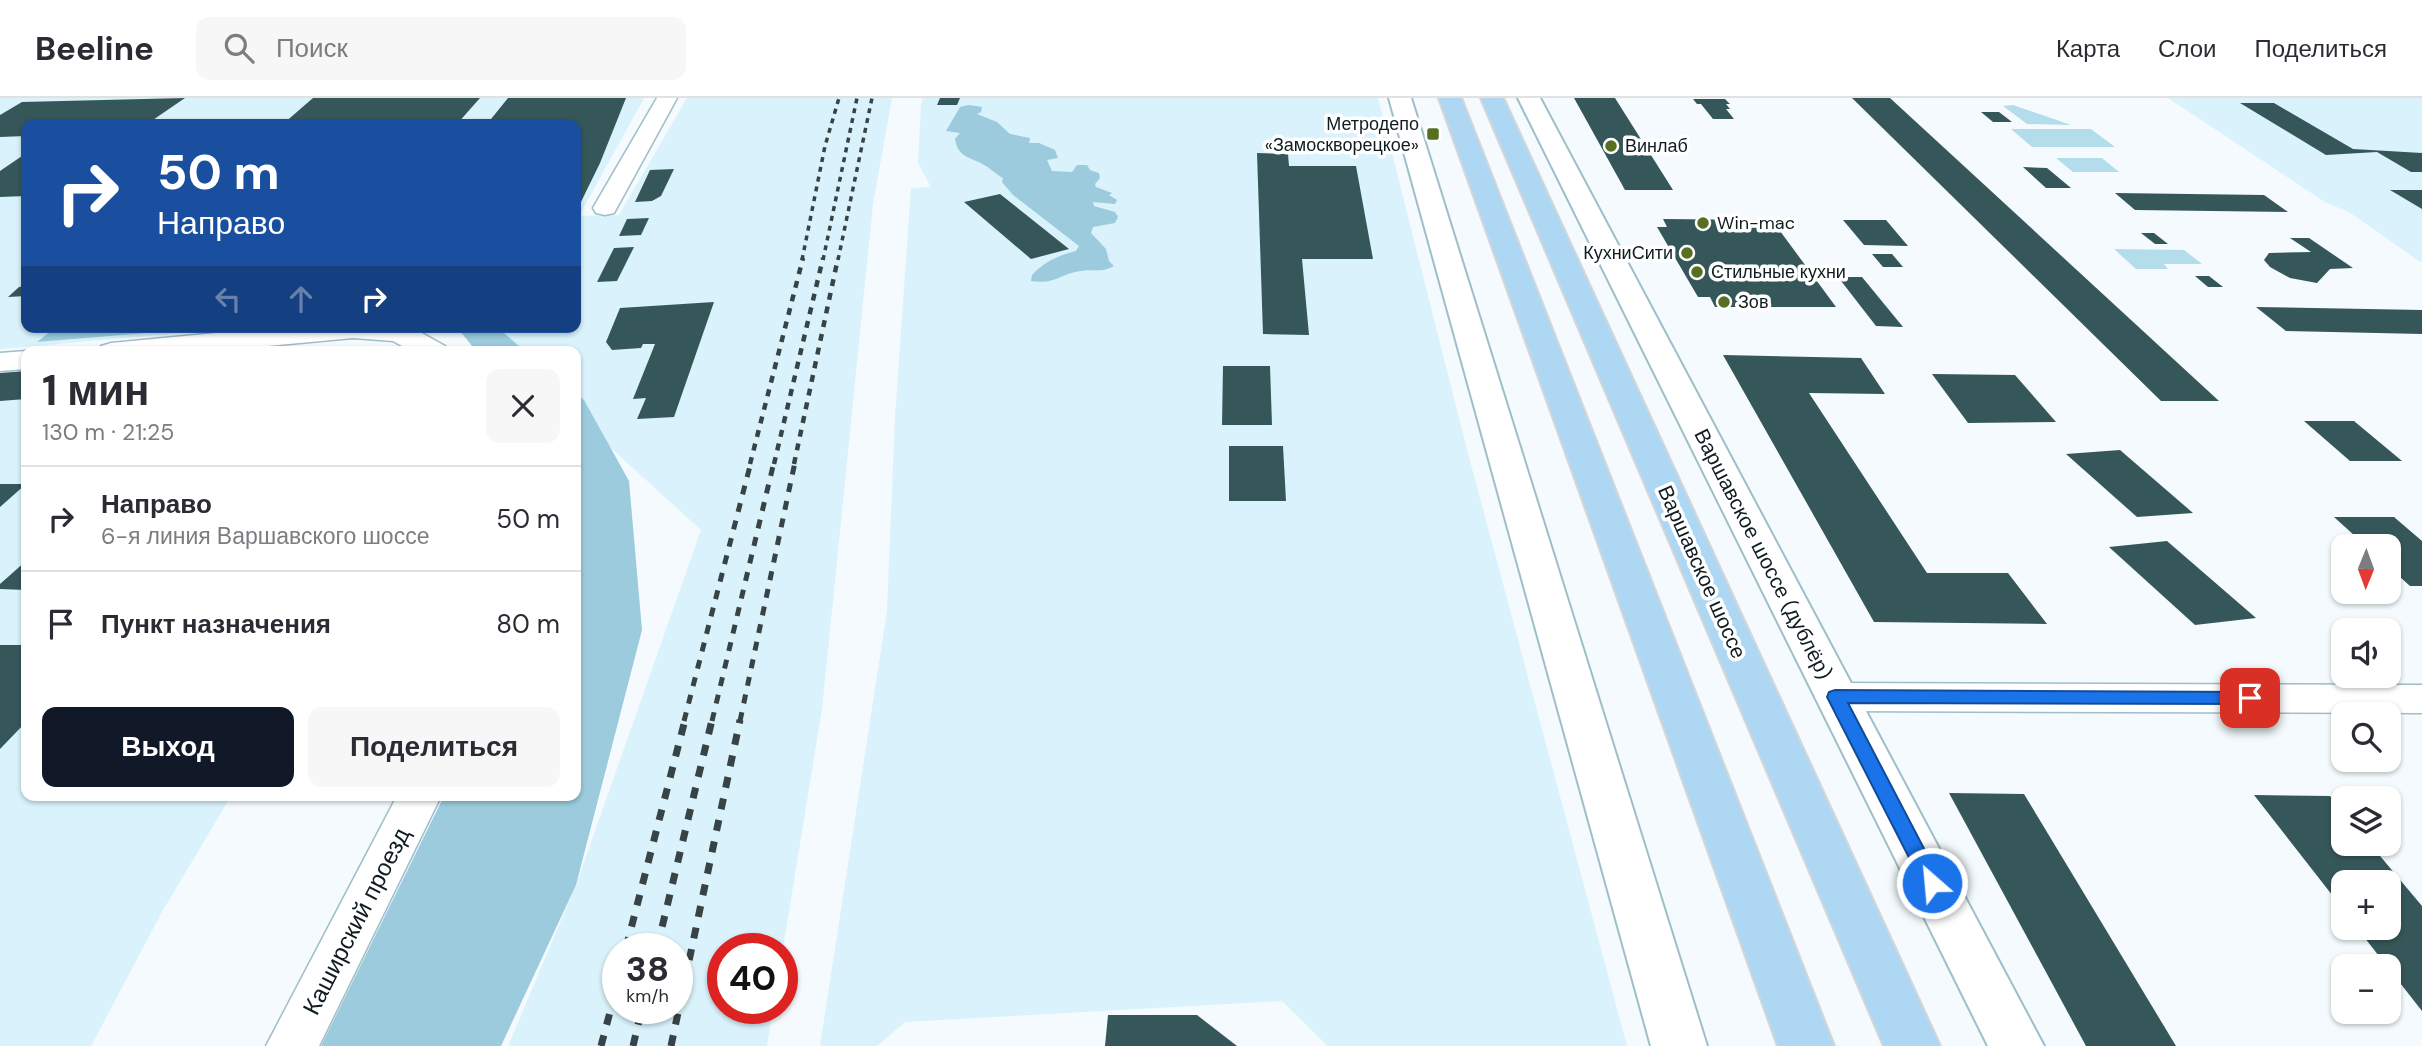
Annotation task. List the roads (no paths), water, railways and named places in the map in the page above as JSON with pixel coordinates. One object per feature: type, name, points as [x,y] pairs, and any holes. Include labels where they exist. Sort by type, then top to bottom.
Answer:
[{"type":"main road","points":[[1450,98],[1806,1046]]},
{"type":"main road","name":"Варшавское шоссе","points":[[1492,98],[1912,1046]]},
{"type":"street","points":[[605,208],[667,98]]},
{"type":"street","points":[[1400,98],[1679,1046]]},
{"type":"street","name":"Варшавское шоссе (дублёр)","points":[[1529,98],[2016,1046]]},
{"type":"street","points":[[174,346],[311,333]]},
{"type":"street","points":[[402,333],[424,346]]},
{"type":"street","points":[[0,362],[21,360]]},
{"type":"street","points":[[1835,697],[2422,699]]},
{"type":"street","name":"Каширский проезд","points":[[292,1046],[416,801]]},
{"type":"railway","points":[[802,260],[825,146],[839,98]]},
{"type":"railway","points":[[823,260],[857,98]]},
{"type":"railway","points":[[838,260],[872,98]]},
{"type":"railway","points":[[750,464],[803,258]]},
{"type":"railway","points":[[774,464],[823,258]]},
{"type":"railway","points":[[794,464],[838,258]]},
{"type":"railway","points":[[684,721],[751,462]]},
{"type":"railway","points":[[712,721],[774,462]]},
{"type":"railway","points":[[740,721],[795,462]]},
{"type":"railway","points":[[630,933],[685,720]]},
{"type":"railway","points":[[661,933],[712,720]]},
{"type":"railway","points":[[671,1046],[740,720]]},
{"type":"railway","points":[[601,1046],[607,1024]]},
{"type":"railway","points":[[633,1046],[638,1024]]},
{"type":"place","name":"Метродепо «Замоскворецкое»","points":[[1433,134]]},
{"type":"place","name":"Винлаб","points":[[1611,146]]},
{"type":"place","name":"Win-mac","points":[[1703,223]]},
{"type":"place","name":"КухниСити","points":[[1687,253]]},
{"type":"place","name":"Стильные кухни","points":[[1697,272]]},
{"type":"place","name":"Зов","points":[[1724,302]]}]
